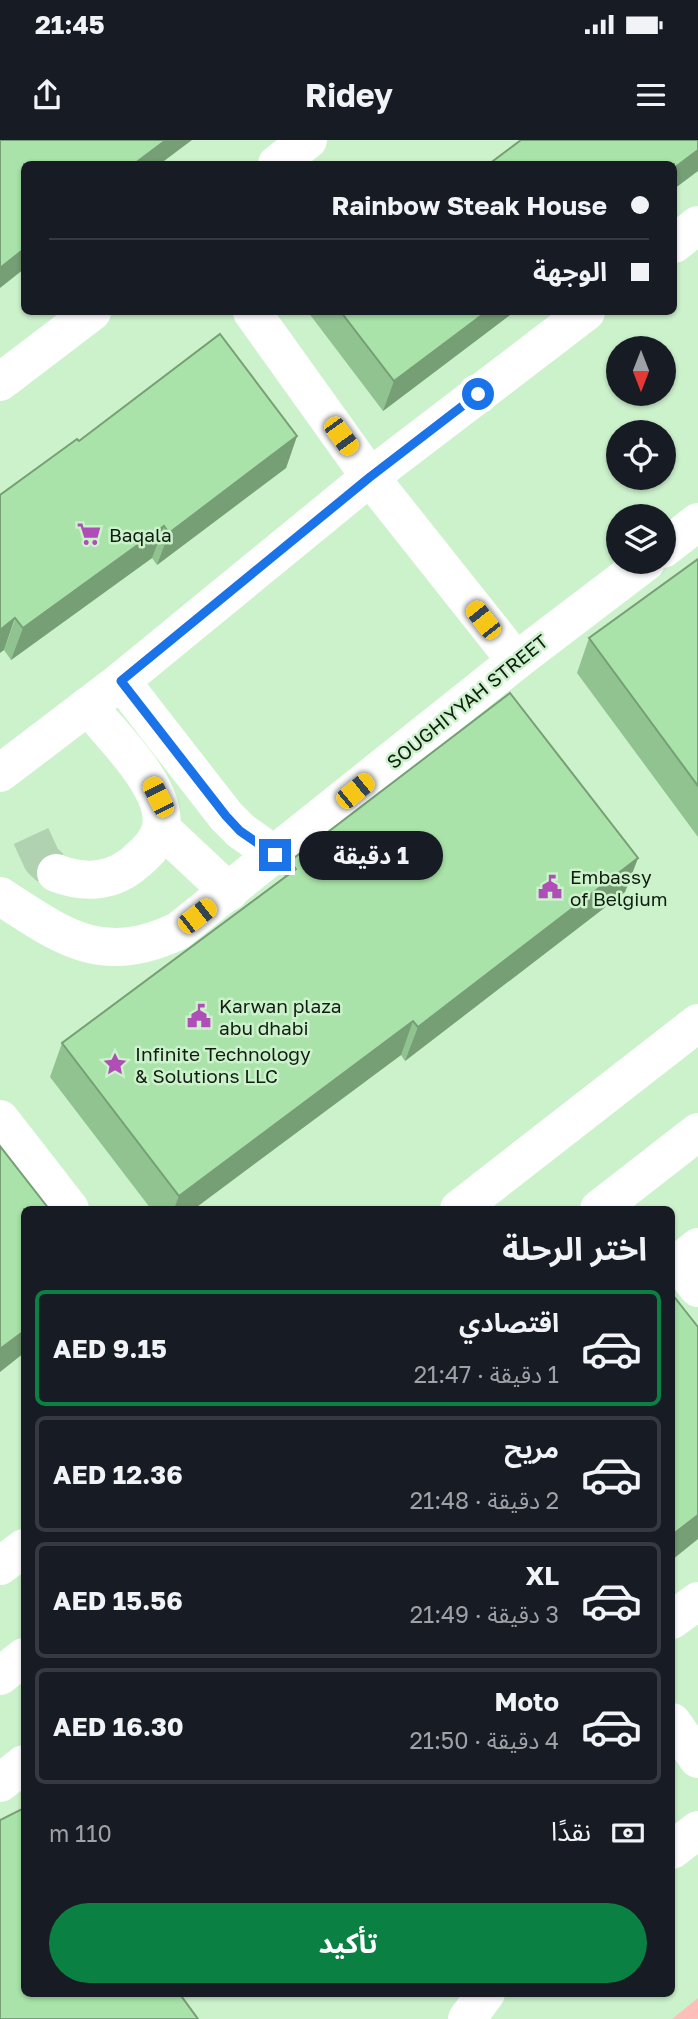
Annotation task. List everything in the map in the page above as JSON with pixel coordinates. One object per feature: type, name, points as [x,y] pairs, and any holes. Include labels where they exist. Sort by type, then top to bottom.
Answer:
[{"type":"street","points":[[281,161],[308,140]]},
{"type":"street","points":[[677,242],[698,225]]},
{"type":"street","points":[[0,382],[88,315]]},
{"type":"street","points":[[253,315],[370,477],[516,661]]},
{"type":"street","points":[[0,773],[121,681],[370,477],[582,315]]},
{"type":"street","points":[[676,539],[698,522]]},
{"type":"street","name":"SOUGHIYYAH STREET","points":[[0,896],[57,932],[105,948],[130,948],[155,942],[178,932],[516,661],[630,574]]},
{"type":"street","points":[[121,681],[226,816],[240,831],[275,855]]},
{"type":"street","points":[[56,873],[72,879],[92,881],[111,877],[128,869],[143,856],[154,844],[161,828],[158,797],[150,782],[88,706]]},
{"type":"street","points":[[161,828],[229,892]]},
{"type":"street","points":[[463,1206],[698,1023]]},
{"type":"street","points":[[0,1119],[68,1206]]},
{"type":"street","points":[[603,1206],[698,1132]]},
{"type":"street","points":[[0,1566],[21,1550]]},
{"type":"street","points":[[675,1618],[698,1601]]},
{"type":"street","points":[[0,1676],[21,1659]]},
{"type":"street","points":[[0,1783],[21,1766]]},
{"type":"street","points":[[675,1848],[698,1830]]},
{"type":"street","points":[[467,2019],[482,1997]]},
{"type":"shaded area","points":[[698,1998],[698,2019],[672,2019]]},
{"type":"building","points":[[0,140],[166,140],[138,161],[21,161],[21,251],[0,268]]},
{"type":"building","points":[[521,140],[698,140],[698,150],[677,166],[677,161],[493,161]]},
{"type":"building","points":[[343,315],[482,315],[394,381]]},
{"type":"building","points":[[220,334],[297,436],[169,533],[164,526],[23,628],[15,618],[0,630],[0,495],[77,439],[79,441]]},
{"type":"building","points":[[698,559],[698,786],[589,638]]},
{"type":"building","points":[[510,693],[638,858],[418,1027],[413,1021],[179,1196],[62,1043],[296,869],[290,861]]},
{"type":"building","points":[[0,1146],[47,1206],[21,1206],[21,1333],[0,1349]]},
{"type":"building","points":[[675,1298],[698,1327],[698,1515],[675,1533]]},
{"type":"building","points":[[21,1810],[21,1997],[182,1997],[198,2019],[0,2019],[0,1820]]},
{"type":"tunnel","points":[[31,836],[42,860],[56,873]]},
{"type":"place","name":"Baqala","points":[[89,534]]},
{"type":"place","name":"Embassy of Belgium","points":[[550,887]]},
{"type":"place","name":"Karwan plaza abu dhabi","points":[[199,1016]]},
{"type":"place","name":"Infinite Technology & Solutions LLC","points":[[115,1064]]},
{"type":"route","points":[[275,855],[257,845],[226,816],[121,681],[370,477],[478,394]]}]
